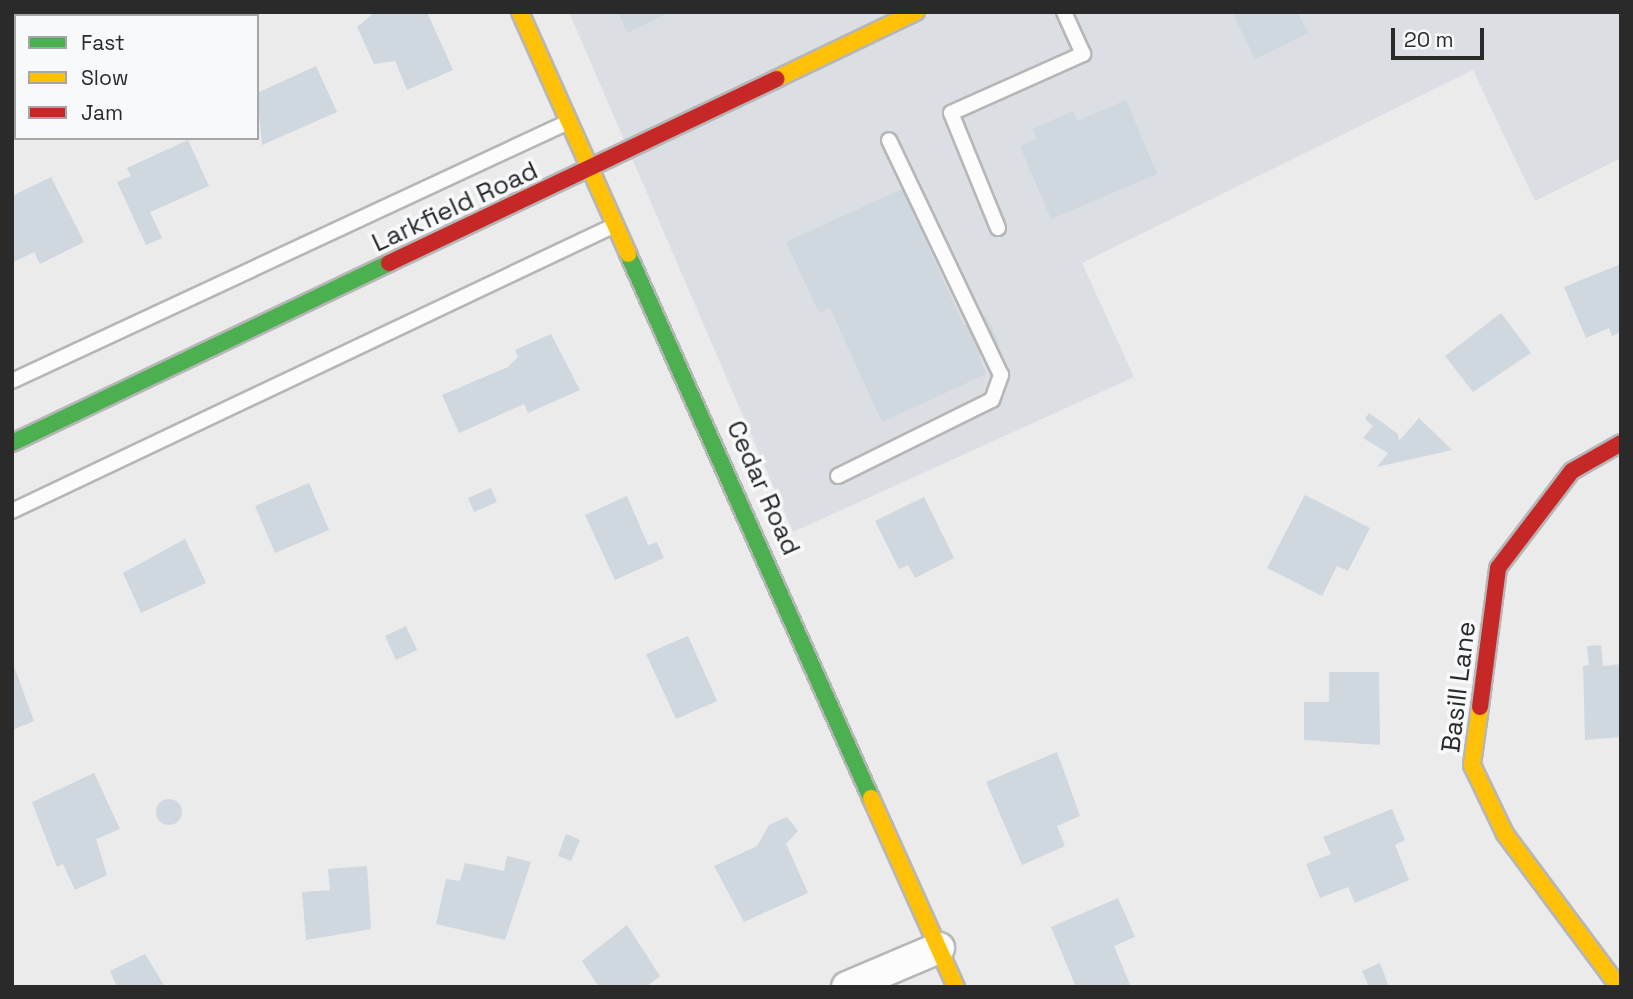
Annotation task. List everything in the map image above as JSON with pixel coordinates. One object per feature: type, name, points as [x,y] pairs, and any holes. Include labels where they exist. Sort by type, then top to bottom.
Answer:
[{"type":"street","name":"Cedar Road","points":[[520,12],[593,170],[956,987]]},
{"type":"street","name":"Larkfield Road","points":[[12,443],[593,170],[916,12]]},
{"type":"street","name":"Basill Lane","points":[[1619,987],[1506,834],[1472,765],[1498,568],[1572,471],[1621,443]]},
{"type":"street","points":[[847,987],[939,948]]},
{"type":"lane","points":[[998,228],[951,113],[1083,54],[1064,12]]},
{"type":"lane","points":[[12,381],[571,121]]},
{"type":"lane","points":[[838,476],[992,400],[999,389],[1001,375],[889,139]]},
{"type":"lane","points":[[12,511],[616,224]]},
{"type":"shaded area","points":[[569,12],[1621,12],[1621,158],[1535,201],[1473,70],[1082,263],[1134,377],[793,532]]},
{"type":"building","points":[[375,12],[427,12],[453,70],[407,90],[395,61],[374,64],[357,27]]},
{"type":"building","points":[[618,12],[670,12],[627,33]]},
{"type":"building","points":[[1232,12],[1297,12],[1308,33],[1255,59]]},
{"type":"building","points":[[316,66],[337,112],[262,145],[259,92]]},
{"type":"building","points":[[1126,100],[1157,174],[1051,219],[1020,146],[1037,139],[1033,129],[1073,111],[1077,121]]},
{"type":"building","points":[[188,140],[209,186],[150,212],[162,238],[146,245],[117,182],[131,176],[127,168]]},
{"type":"building","points":[[51,177],[84,242],[40,264],[34,252],[12,263],[12,196]]},
{"type":"building","points":[[902,189],[964,326],[986,315],[1000,346],[979,356],[986,374],[882,422],[830,308],[819,313],[786,242]]},
{"type":"building","points":[[1621,264],[1621,332],[1612,336],[1609,328],[1586,338],[1564,287]]},
{"type":"building","points":[[1501,313],[1531,353],[1473,392],[1445,356]]},
{"type":"building","points":[[551,334],[580,390],[528,413],[524,404],[459,433],[442,395],[508,367],[518,357],[515,350]]},
{"type":"building","points":[[1369,413],[1398,434],[1399,441],[1419,418],[1452,450],[1377,467],[1388,453],[1363,438],[1373,426],[1365,419]]},
{"type":"building","points":[[309,483],[329,530],[275,553],[255,506]]},
{"type":"building","points":[[491,488],[497,502],[474,512],[468,498]]},
{"type":"building","points":[[1305,495],[1370,528],[1348,571],[1337,566],[1322,596],[1267,568]]},
{"type":"building","points":[[627,496],[648,545],[657,542],[664,558],[615,580],[585,515]]},
{"type":"building","points":[[924,497],[954,558],[915,578],[908,565],[899,569],[875,521]]},
{"type":"building","points":[[185,539],[206,583],[141,613],[123,573]]},
{"type":"building","points":[[406,626],[417,650],[396,660],[385,636]]},
{"type":"building","points":[[688,636],[717,701],[676,719],[646,654]]},
{"type":"building","points":[[1601,645],[1603,666],[1621,664],[1621,737],[1585,740],[1583,666],[1589,665],[1587,646]]},
{"type":"building","points":[[12,661],[34,721],[12,730]]},
{"type":"building","points":[[1329,672],[1379,672],[1380,745],[1304,740],[1304,702],[1329,702]]},
{"type":"building","points":[[1057,752],[1080,816],[1057,826],[1065,846],[1022,865],[986,782]]},
{"type":"building","points":[[94,773],[120,829],[96,839],[107,875],[75,890],[63,864],[57,867],[32,802]]},
{"type":"building","points":[[169,799],[178,803],[182,812],[178,821],[169,825],[160,821],[156,812],[160,803]]},
{"type":"building","points":[[1392,809],[1405,840],[1395,845],[1409,880],[1355,903],[1348,887],[1320,898],[1306,864],[1331,854],[1323,837]]},
{"type":"building","points":[[787,817],[798,831],[786,844],[808,893],[744,922],[714,866],[757,846],[769,825]]},
{"type":"building","points":[[566,834],[580,840],[571,861],[558,856]]},
{"type":"building","points":[[507,856],[531,862],[505,940],[436,924],[446,879],[460,881],[465,863],[504,871]]},
{"type":"building","points":[[367,866],[371,929],[306,940],[302,892],[330,890],[328,869]]},
{"type":"building","points":[[1118,898],[1135,937],[1114,946],[1131,987],[1076,987],[1051,927]]},
{"type":"building","points":[[627,925],[660,976],[646,987],[599,987],[582,961]]},
{"type":"building","points":[[145,954],[165,987],[117,987],[110,971]]},
{"type":"building","points":[[1380,963],[1389,987],[1369,987],[1362,971]]},
{"type":"traffic: fast","points":[[628,254],[871,798]]},
{"type":"traffic: fast","points":[[12,443],[389,263]]},
{"type":"traffic: slow","points":[[520,12],[628,254]]},
{"type":"traffic: slow","points":[[776,79],[916,12]]},
{"type":"traffic: slow","points":[[1480,707],[1472,765],[1505,834],[1619,987]]},
{"type":"traffic: slow","points":[[871,798],[956,987]]},
{"type":"traffic: jam","points":[[389,263],[776,79]]},
{"type":"traffic: jam","points":[[1480,707],[1498,568],[1572,471],[1621,443]]}]
